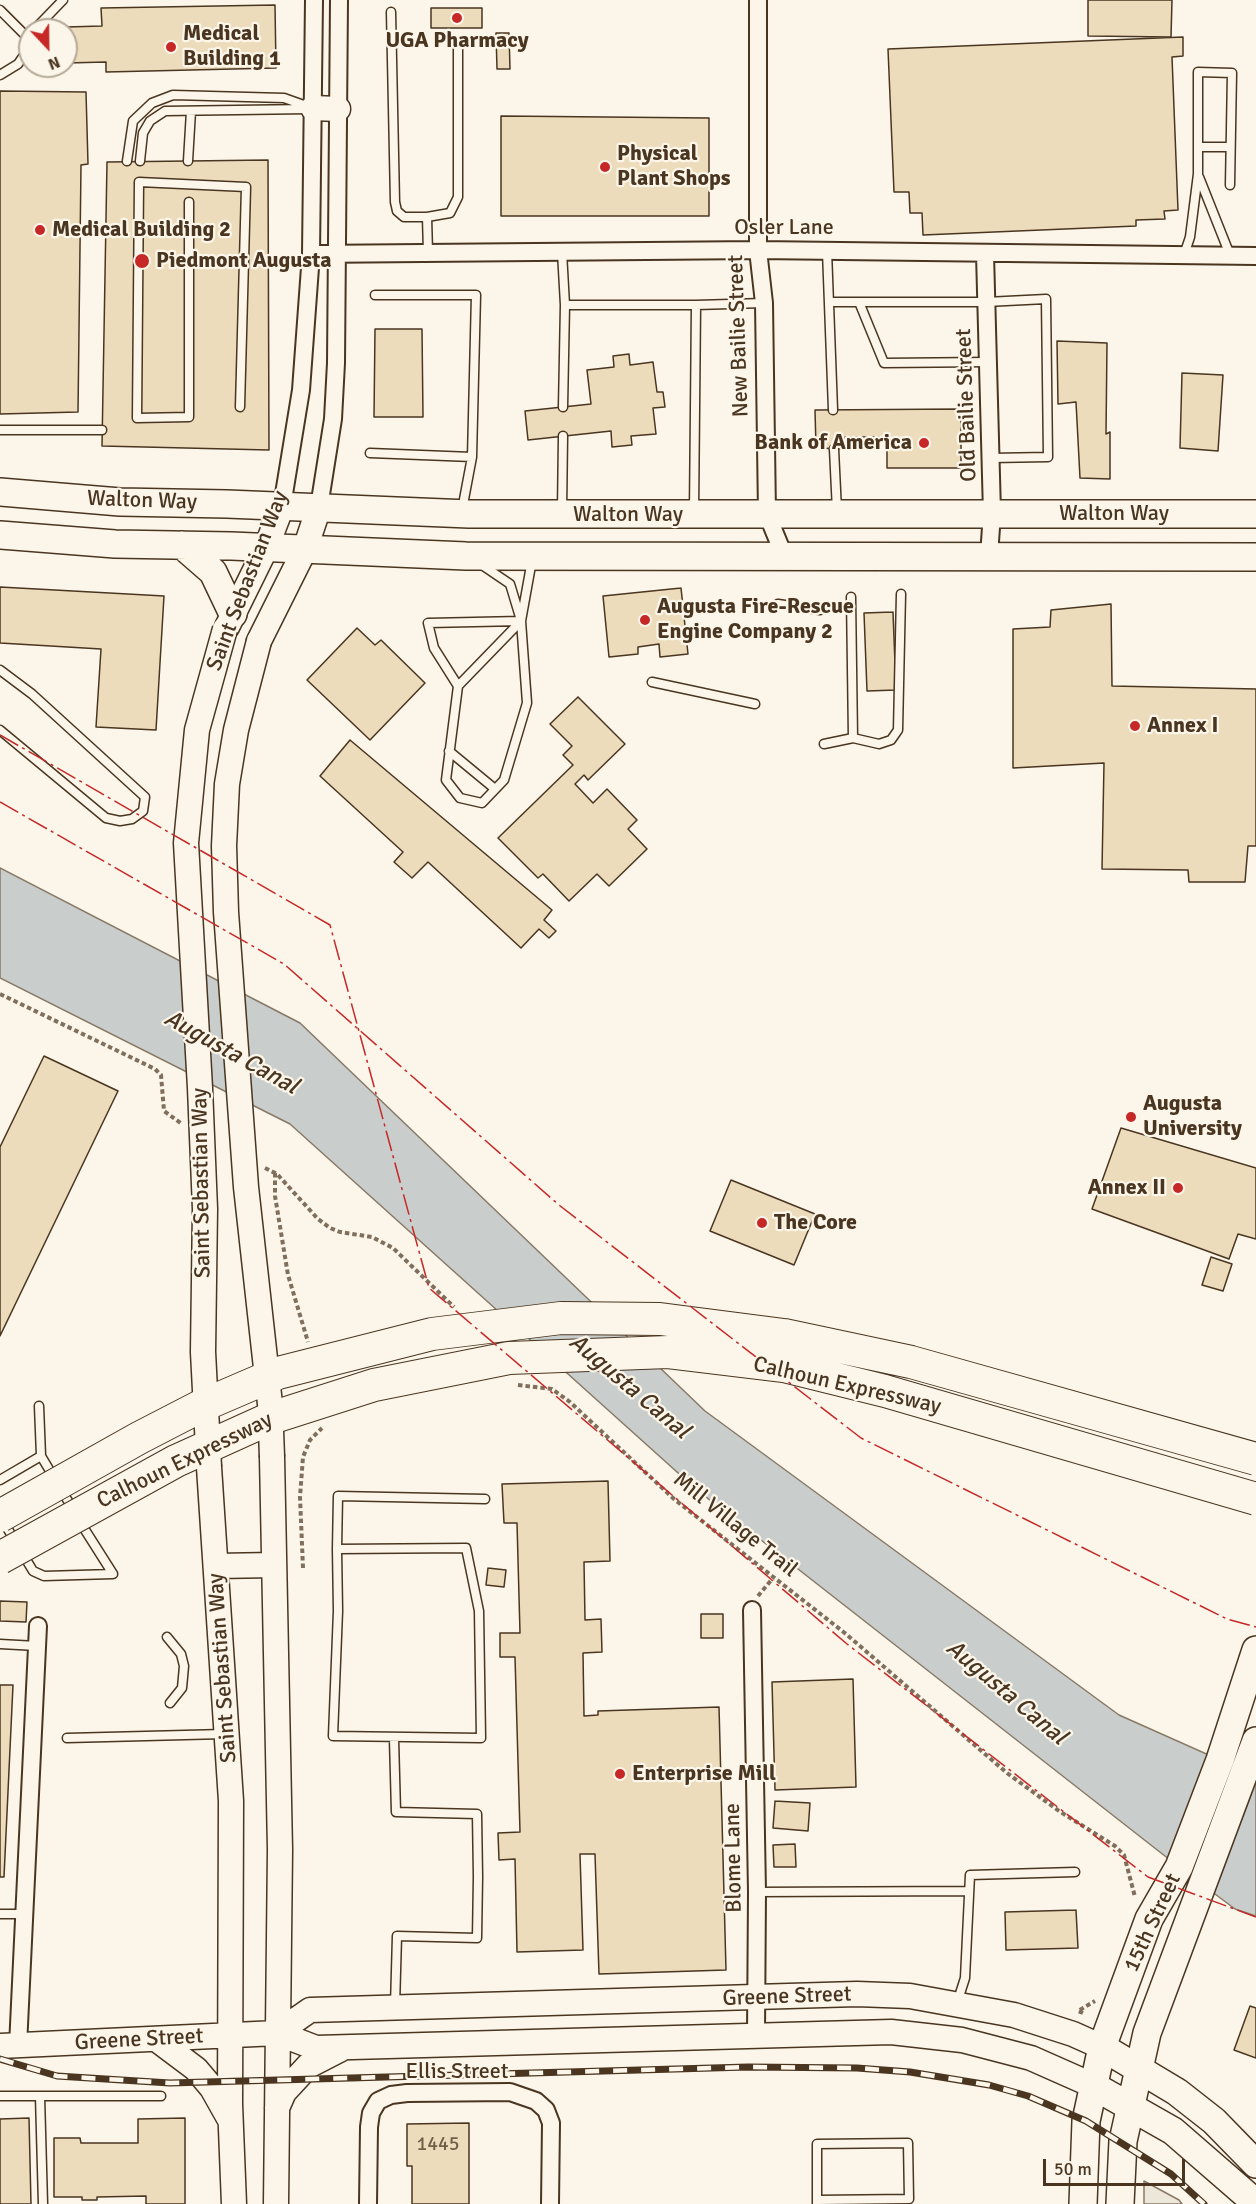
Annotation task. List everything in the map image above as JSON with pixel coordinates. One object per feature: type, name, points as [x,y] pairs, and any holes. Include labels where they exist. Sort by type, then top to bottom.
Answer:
[{"type":"highway","name":"Calhoun Expressway","points":[[0,1516],[169,1422],[278,1373],[432,1334],[561,1318],[660,1319],[784,1335],[911,1362],[1256,1458]]},
{"type":"highway","name":"Calhoun Expressway","points":[[0,1558],[176,1461],[272,1418],[374,1385],[509,1358],[668,1352],[784,1366],[885,1391],[1256,1499]]},
{"type":"main road","points":[[313,108],[338,109]]},
{"type":"main road","name":"Walton Way","points":[[0,492],[120,502],[318,507],[461,514],[837,516],[992,513],[1256,514]]},
{"type":"main road","name":"Saint Sebastian Way","points":[[234,2204],[231,2122],[231,1801],[203,1352],[205,1209],[186,843],[197,730],[229,621],[266,548],[282,506]]},
{"type":"main road","name":"Saint Sebastian Way","points":[[276,2204],[280,1850],[270,1404],[246,1187],[226,912],[224,846],[227,784],[236,730],[259,641],[305,549],[318,507]]},
{"type":"main road","points":[[646,515],[646,557]]},
{"type":"main road","name":"Walton Way","points":[[0,535],[115,544],[466,556],[785,558],[989,555],[1256,556]]},
{"type":"main road","points":[[183,545],[213,572],[229,621]]},
{"type":"main road","points":[[216,1566],[274,1565]]},
{"type":"main road","name":"15th Street","points":[[1083,2204],[1086,2121],[1092,2085],[1105,2036],[1149,1919],[1179,1867],[1220,1760],[1256,1650]]},
{"type":"main road","name":"15th Street","points":[[1120,2204],[1123,2141],[1137,2067],[1147,2033],[1256,1741]]},
{"type":"main road","name":"Greene Street","points":[[277,2033],[310,2010],[857,1994],[910,1996],[1014,2015],[1073,2034],[1105,2036],[1137,2067],[1177,2092],[1214,2121],[1256,2164]]},
{"type":"main road","name":"Greene Street","points":[[9,2046],[277,2033],[316,2048],[891,2032],[962,2040],[1031,2058],[1092,2085],[1173,2131],[1256,2203]]},
{"type":"main road","points":[[156,2039],[196,2069],[222,2104],[231,2122]]},
{"type":"main road","points":[[277,2108],[284,2092],[308,2066],[344,2048],[356,2046]]},
{"type":"street","name":"Saint Sebastian Way","points":[[282,506],[302,390],[311,254],[314,0]]},
{"type":"street","name":"Saint Sebastian Way","points":[[318,507],[333,419],[339,0]]},
{"type":"street","name":"New Bailie Street","points":[[758,0],[758,250],[764,303],[767,514],[785,558]]},
{"type":"street","name":"Osler Lane","points":[[311,254],[758,250],[1256,256]]},
{"type":"street","name":"Old Bailie Street","points":[[985,254],[992,513],[989,555]]},
{"type":"street","name":"Blome Lane","points":[[754,1605],[756,2034]]},
{"type":"street","points":[[9,2046],[25,1914],[38,1626]]},
{"type":"street","name":"Ellis Street","points":[[368,2204],[371,2113],[378,2101],[391,2095],[408,2092],[510,2092],[536,2101],[546,2110],[551,2123],[550,2204]]},
{"type":"lane","points":[[46,18],[63,0]]},
{"type":"lane","points":[[0,10],[18,26]]},
{"type":"lane","points":[[391,12],[395,202],[397,212],[404,217],[427,217],[450,213],[458,197],[458,42]]},
{"type":"lane","points":[[0,75],[18,64]]},
{"type":"lane","points":[[1184,255],[1190,237],[1198,174],[1198,72],[1232,73],[1230,185]]},
{"type":"lane","points":[[128,161],[133,121],[152,103],[173,95],[284,98],[313,108]]},
{"type":"lane","points":[[140,161],[143,133],[150,121],[165,111],[313,108]]},
{"type":"lane","points":[[188,161],[191,111]]},
{"type":"lane","points":[[1198,147],[1230,147]]},
{"type":"lane","points":[[1198,174],[1230,255]]},
{"type":"lane","points":[[189,202],[189,417],[137,418],[139,182],[246,187],[240,407]]},
{"type":"lane","points":[[427,217],[429,253]]},
{"type":"lane","points":[[827,251],[833,410]]},
{"type":"lane","points":[[562,252],[565,305],[563,407]]},
{"type":"lane","points":[[375,295],[476,295],[472,457],[461,514]]},
{"type":"lane","points":[[829,302],[986,302],[1046,299],[1048,457],[991,458]]},
{"type":"lane","points":[[859,302],[884,363],[988,362]]},
{"type":"lane","points":[[565,305],[764,303]]},
{"type":"lane","points":[[694,515],[696,305]]},
{"type":"lane","points":[[0,430],[102,430]]},
{"type":"lane","points":[[562,514],[563,436]]},
{"type":"lane","points":[[834,449],[837,516]]},
{"type":"lane","points":[[370,453],[472,457]]},
{"type":"lane","points":[[466,556],[498,574],[510,584],[521,621],[527,703],[504,780],[482,803],[460,798],[446,780],[458,686],[521,621],[533,557]]},
{"type":"lane","points":[[824,744],[853,738],[879,744],[891,740],[898,730],[901,594]]},
{"type":"lane","points":[[851,597],[853,738]]},
{"type":"lane","points":[[778,604],[820,610]]},
{"type":"lane","points":[[458,686],[434,648],[428,622],[521,621]]},
{"type":"lane","points":[[0,670],[32,694],[145,797],[142,811],[132,819],[120,821],[106,818],[0,730]]},
{"type":"lane","points":[[652,682],[755,704]]},
{"type":"lane","points":[[449,751],[495,789]]},
{"type":"lane","points":[[0,1516],[33,1571],[44,1575],[112,1574],[40,1456],[39,1406]]},
{"type":"lane","points":[[0,1480],[40,1456]]},
{"type":"lane","points":[[337,1549],[466,1548],[479,1611],[481,1738],[394,1739],[333,1736],[338,1611],[337,1549],[338,1496],[485,1499]]},
{"type":"lane","points":[[167,1638],[182,1654],[184,1666],[182,1688],[170,1703]]},
{"type":"lane","points":[[0,1644],[37,1646]]},
{"type":"lane","points":[[67,1738],[227,1734]]},
{"type":"lane","points":[[394,1739],[396,1812],[477,1814],[478,1877],[477,1938],[397,1936],[395,2009]]},
{"type":"lane","points":[[957,2003],[965,1978],[970,1875],[1075,1872]]},
{"type":"lane","points":[[757,1892],[969,1891]]},
{"type":"lane","points":[[0,1914],[25,1914]]},
{"type":"lane","points":[[0,2096],[161,2096]]},
{"type":"lane","points":[[40,2096],[43,2204]]},
{"type":"lane","points":[[908,2143],[909,2199],[817,2202],[817,2144],[908,2143]]},
{"type":"path","points":[[0,994],[155,1069],[161,1075],[164,1111],[170,1118],[191,1129]]},
{"type":"path","points":[[264,1167],[277,1174],[318,1219],[330,1228],[340,1232],[372,1237],[393,1248],[455,1307],[460,1317]]},
{"type":"path","name":"Mill Village Trail","points":[[514,1384],[552,1389],[583,1414],[674,1499],[846,1634],[1007,1773],[1124,1855],[1137,1902]]},
{"type":"path","points":[[303,1560],[303,1568]]},
{"type":"path","points":[[754,1605],[773,1578]]},
{"type":"path","points":[[1097,2000],[1078,2011],[1105,2036]]},
{"type":"shaded area","points":[[1144,2181],[1179,2200],[1182,2204],[1144,2204]]},
{"type":"water","name":"Augusta Canal","points":[[0,868],[300,1023],[705,1411],[1119,1715],[1256,1776],[1256,1916],[1235,1909],[1179,1867],[697,1490],[290,1124],[0,978]]},
{"type":"building","points":[[1088,0],[1172,0],[1171,37],[1088,36]]},
{"type":"building","name":"Medical Building 1","points":[[275,5],[276,68],[106,72],[106,62],[78,63],[78,27],[102,26],[101,8]]},
{"type":"building","name":"UGA Pharmacy","points":[[431,8],[482,8],[482,28],[431,28]]},
{"type":"building","points":[[496,33],[509,33],[510,69],[497,69]]},
{"type":"building","points":[[1183,37],[1183,56],[1172,57],[1178,210],[1164,211],[1165,219],[1136,220],[1136,226],[923,235],[922,213],[910,213],[909,192],[894,192],[888,49]]},
{"type":"building","name":"Medical Building 2","points":[[0,91],[86,92],[88,164],[81,165],[78,412],[0,414]]},
{"type":"building","name":"Physical Plant Shops","points":[[501,116],[709,118],[709,216],[501,216]]},
{"type":"building","points":[[268,160],[269,450],[102,446],[107,162]]},
{"type":"building","points":[[375,329],[422,329],[423,417],[374,417]]},
{"type":"building","points":[[1057,341],[1107,343],[1106,434],[1110,432],[1110,479],[1080,478],[1076,402],[1058,404]]},
{"type":"building","points":[[629,354],[630,365],[653,362],[657,392],[663,392],[665,407],[653,408],[656,434],[631,436],[632,445],[612,447],[611,431],[528,440],[525,411],[591,404],[587,370],[614,367],[613,356]]},
{"type":"building","points":[[1182,373],[1223,375],[1218,451],[1180,448]]},
{"type":"building","name":"Bank of America","points":[[961,409],[961,468],[887,468],[887,437],[845,437],[845,449],[816,448],[815,410]]},
{"type":"building","points":[[0,587],[164,596],[156,730],[96,727],[101,649],[0,643]]},
{"type":"building","name":"Augusta Fire-Rescue Engine Company 2","points":[[681,588],[688,654],[660,657],[659,644],[638,647],[638,654],[609,657],[603,596]]},
{"type":"building","name":"Annex I","points":[[1111,604],[1112,686],[1256,689],[1256,846],[1248,846],[1245,882],[1189,882],[1188,870],[1102,869],[1104,763],[1013,768],[1013,629],[1050,627],[1051,610]]},
{"type":"building","points":[[893,612],[896,690],[867,691],[864,613]]},
{"type":"building","points":[[357,628],[375,645],[381,640],[425,683],[370,740],[307,680]]},
{"type":"building","points":[[578,697],[625,744],[588,780],[584,775],[575,784],[593,803],[607,789],[637,820],[628,829],[647,849],[609,886],[597,874],[569,901],[543,874],[538,878],[498,838],[573,765],[563,755],[572,746],[550,724]]},
{"type":"building","points":[[350,740],[552,910],[544,920],[556,931],[549,938],[539,929],[521,948],[428,862],[412,878],[394,862],[403,852],[320,776]]},
{"type":"building","points":[[44,1056],[118,1091],[0,1336],[0,1147]]},
{"type":"building","name":"Annex II","points":[[1121,1128],[1256,1168],[1256,1239],[1238,1234],[1229,1259],[1092,1209]]},
{"type":"building","name":"The Core","points":[[731,1180],[815,1214],[794,1265],[710,1231]]},
{"type":"building","points":[[1211,1257],[1232,1264],[1223,1291],[1202,1285]]},
{"type":"building","name":"Enterprise Mill","points":[[608,1481],[610,1561],[584,1562],[585,1620],[601,1619],[602,1652],[583,1653],[584,1716],[598,1715],[598,1711],[719,1707],[726,1970],[599,1974],[595,1854],[580,1854],[583,1950],[517,1952],[515,1859],[499,1860],[498,1833],[520,1832],[515,1657],[500,1657],[500,1633],[520,1633],[517,1523],[504,1523],[502,1484]]},
{"type":"building","points":[[488,1568],[506,1570],[504,1587],[486,1585]]},
{"type":"building","points":[[0,1601],[27,1602],[26,1622],[0,1621]]},
{"type":"building","points":[[701,1614],[723,1614],[723,1638],[701,1638]]},
{"type":"building","points":[[853,1679],[856,1787],[775,1790],[772,1682]]},
{"type":"building","points":[[0,1685],[13,1685],[4,1877],[0,1877]]},
{"type":"building","points":[[775,1801],[810,1803],[808,1831],[773,1828]]},
{"type":"building","points":[[795,1844],[796,1867],[774,1867],[773,1845]]},
{"type":"building","points":[[1076,1910],[1078,1948],[1006,1950],[1005,1912]]},
{"type":"building","points":[[1250,2006],[1256,2008],[1256,2058],[1234,2050]]},
{"type":"building","points":[[29,2118],[31,2204],[0,2204],[0,2119]]},
{"type":"building","points":[[185,2118],[185,2204],[146,2204],[146,2196],[97,2197],[97,2200],[82,2200],[82,2197],[54,2197],[54,2138],[80,2138],[81,2143],[138,2143],[138,2119]]},
{"type":"building","points":[[469,2123],[469,2204],[412,2204],[412,2166],[407,2166],[407,2124]]},
{"type":"railway","points":[[0,2059],[57,2076],[170,2083],[748,2067],[857,2068],[910,2072],[989,2085],[1028,2096],[1086,2121],[1171,2174],[1204,2204]]},
{"type":"power","points":[[0,735],[330,925],[429,1288],[847,1644],[1148,1877],[1256,1917]]},
{"type":"power","points":[[0,802],[284,964],[559,1205],[861,1438],[1227,1619],[1256,1627]]},
{"type":"place","name":"UGA Pharmacy","points":[[457,18]]},
{"type":"place","name":"Medical Building 1","points":[[171,47]]},
{"type":"place","name":"Physical Plant Shops","points":[[605,167]]},
{"type":"place","name":"Medical Building 2","points":[[40,230]]},
{"type":"place","name":"Piedmont Augusta","points":[[142,261]]},
{"type":"place","name":"Bank of America","points":[[924,443]]},
{"type":"place","name":"Augusta Fire-Rescue Engine Company 2","points":[[645,620]]},
{"type":"place","name":"Annex I","points":[[1135,726]]},
{"type":"place","name":"Augusta University","points":[[1131,1117]]},
{"type":"place","name":"Annex II","points":[[1178,1188]]},
{"type":"place","name":"The Core","points":[[762,1223]]},
{"type":"place","name":"Enterprise Mill","points":[[620,1774]]}]
